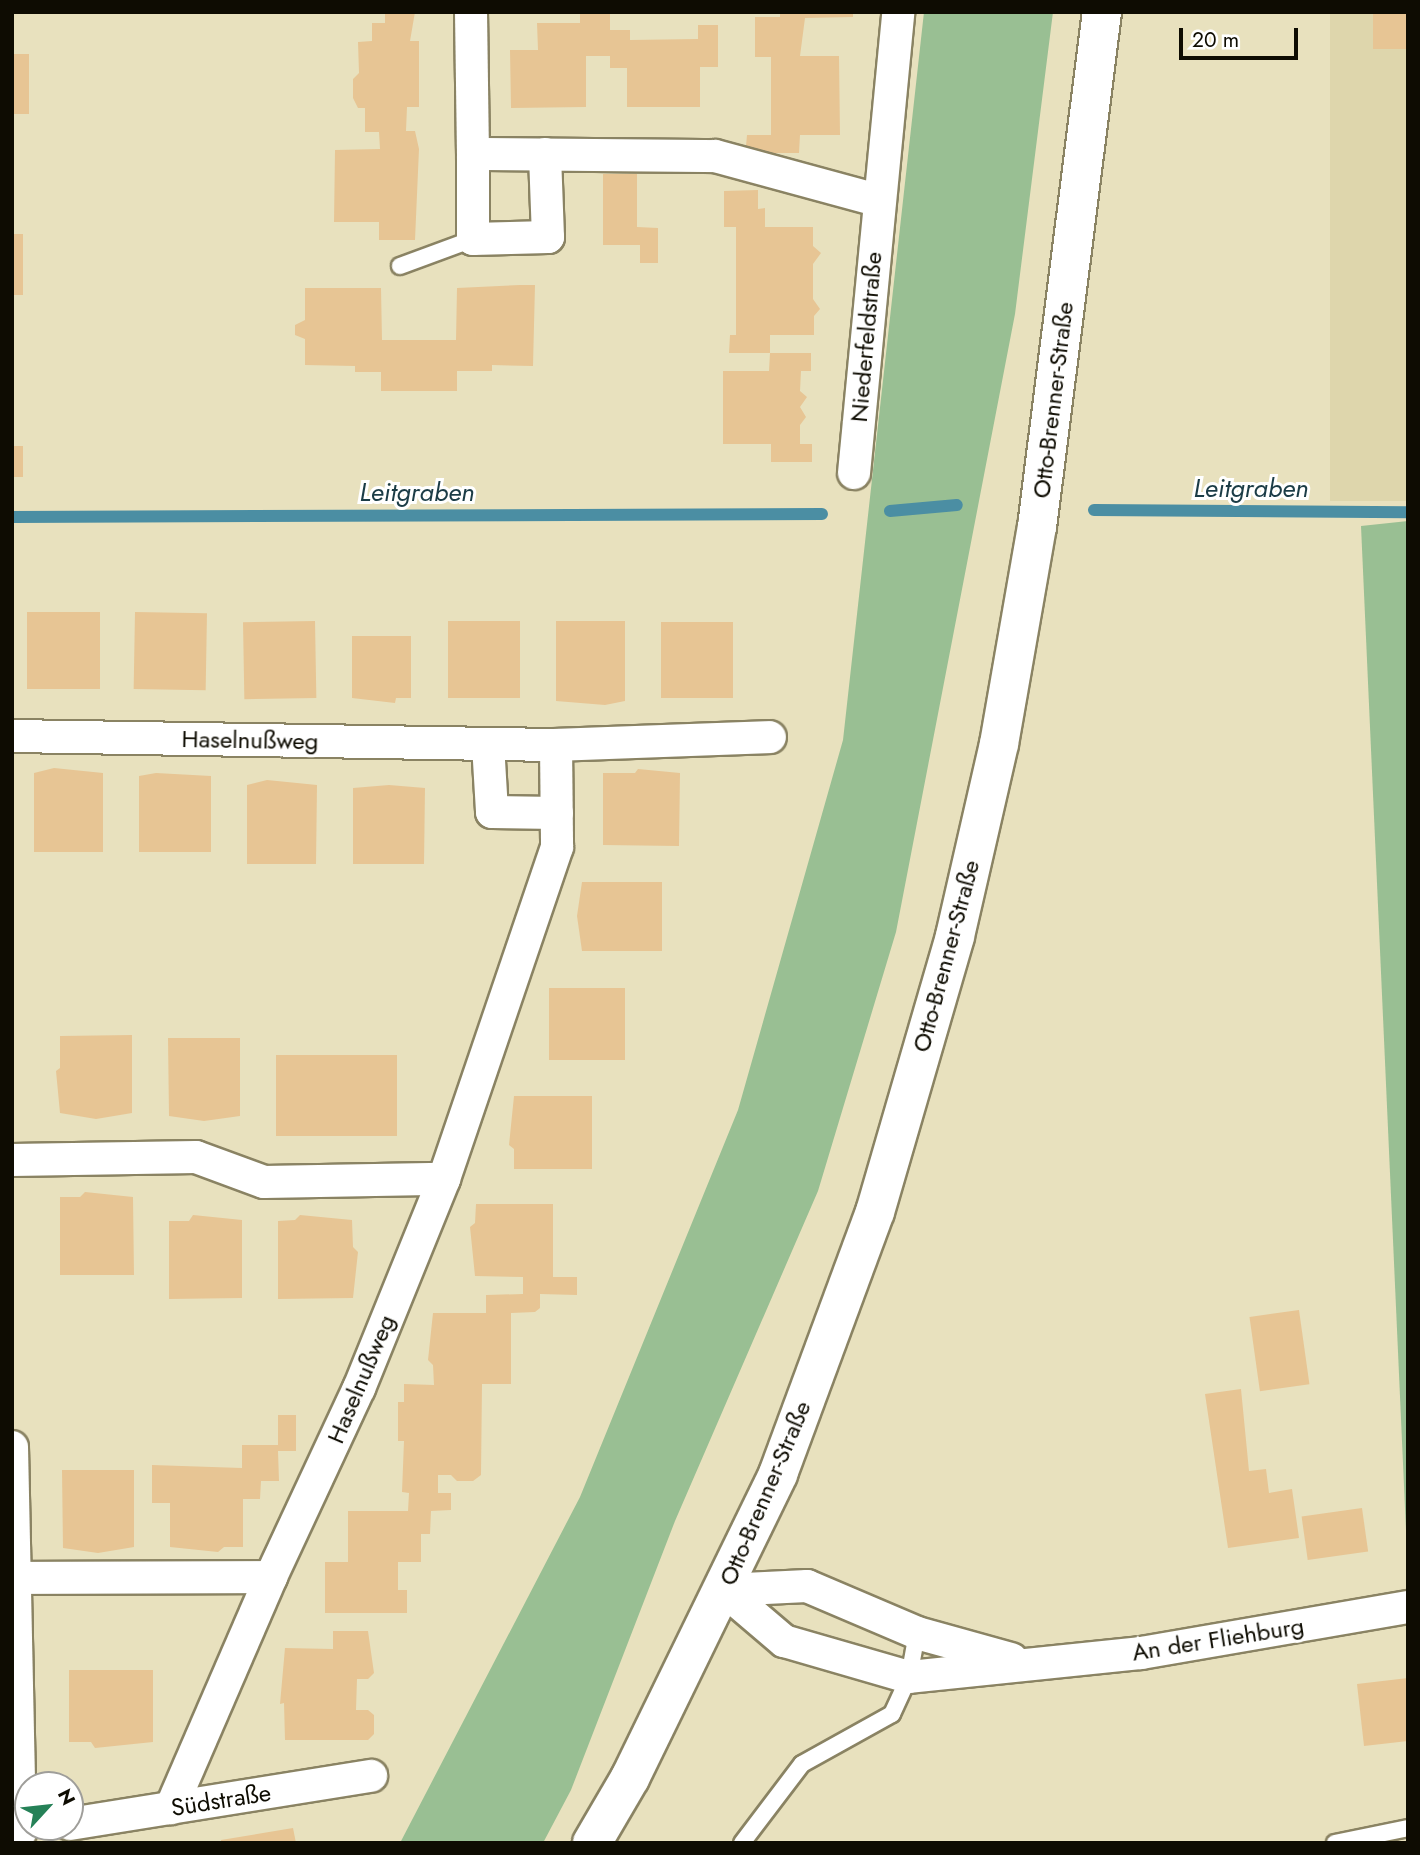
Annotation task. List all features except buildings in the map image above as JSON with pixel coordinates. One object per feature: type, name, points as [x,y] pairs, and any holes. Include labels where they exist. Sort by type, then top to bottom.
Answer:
[{"type":"main road","name":"Otto-Brenner-Straße","points":[[592,1843],[630,1778],[724,1590],[778,1474],[875,1212],[955,936],[999,744],[1037,527],[1102,12]]},
{"type":"street","points":[[471,12],[472,239],[548,237],[545,154]]},
{"type":"street","name":"Niederfeldstraße","points":[[854,473],[877,200],[898,12]]},
{"type":"street","points":[[473,154],[715,156],[877,200]]},
{"type":"street","name":"Haselnußweg","points":[[12,736],[556,745],[770,737]]},
{"type":"street","points":[[488,744],[492,812],[557,813]]},
{"type":"street","name":"Haselnußweg","points":[[171,1808],[271,1577],[359,1388],[444,1179],[557,847],[556,745]]},
{"type":"street","points":[[12,1160],[196,1157],[264,1182],[444,1179]]},
{"type":"street","points":[[12,1447],[16,1771]]},
{"type":"street","points":[[15,1578],[271,1577]]},
{"type":"street","name":"An der Fliehburg","points":[[724,1590],[807,1586],[917,1633],[1027,1663]]},
{"type":"street","name":"An der Fliehburg","points":[[724,1590],[785,1642],[909,1677],[1140,1653],[1408,1607]]},
{"type":"street","name":"Südstraße","points":[[84,1822],[372,1776]]},
{"type":"lane","points":[[400,266],[472,239]]},
{"type":"lane","points":[[742,1843],[802,1764],[892,1714],[909,1677],[917,1633]]},
{"type":"lane","points":[[1335,1843],[1408,1828]]},
{"type":"shaded area","points":[[1330,12],[1408,12],[1408,501],[1330,501]]},
{"type":"green space","points":[[924,12],[1053,12],[1015,314],[896,932],[818,1191],[675,1521],[571,1790],[543,1843],[400,1843],[580,1497],[738,1110],[843,740]]},
{"type":"green space","points":[[1408,521],[1408,1575],[1361,526]]},
{"type":"waterway","name":"Leitgraben","points":[[890,511],[957,505]]},
{"type":"waterway","name":"Leitgraben","points":[[1094,510],[1408,512]]},
{"type":"waterway","name":"Leitgraben","points":[[12,517],[822,514]]}]
